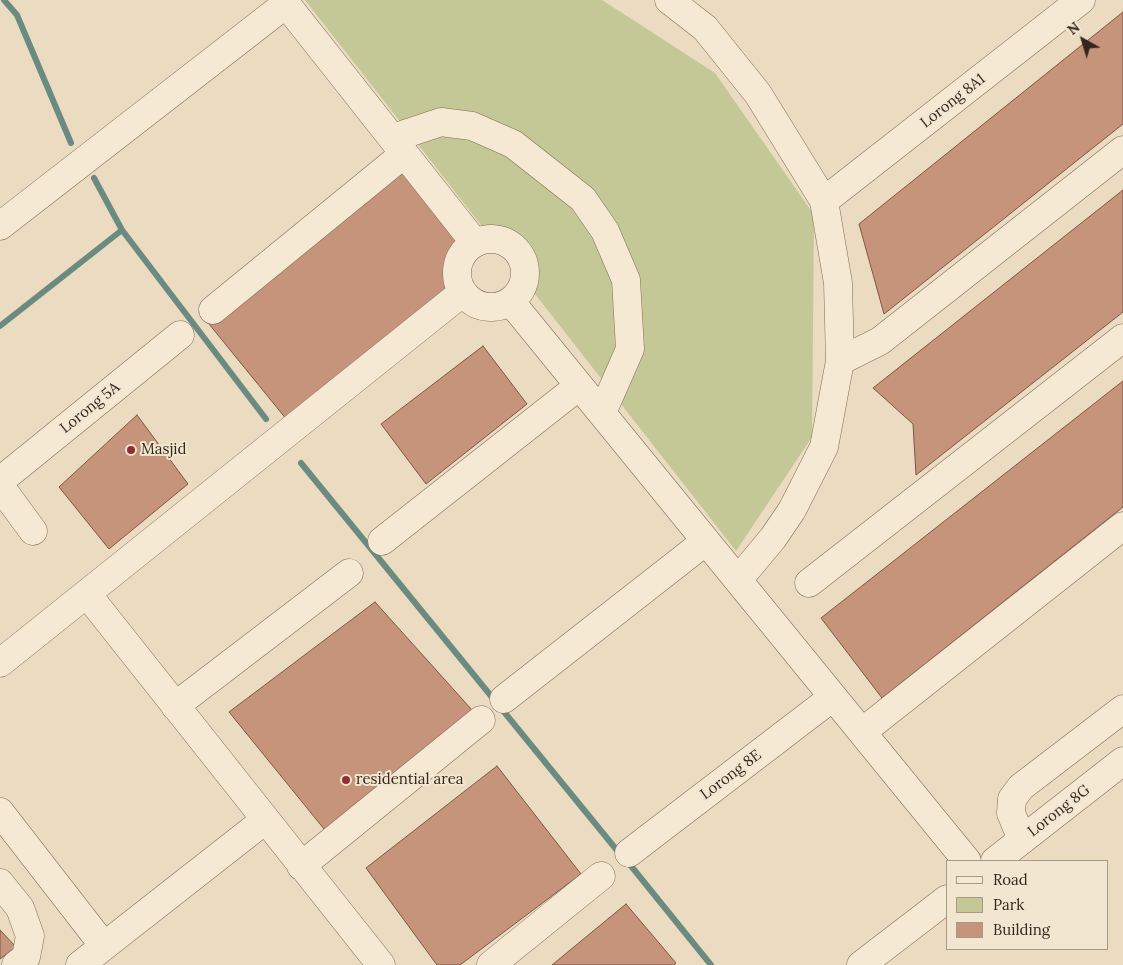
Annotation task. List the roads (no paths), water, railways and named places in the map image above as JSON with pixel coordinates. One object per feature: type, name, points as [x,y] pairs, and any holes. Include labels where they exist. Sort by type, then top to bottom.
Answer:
[{"type":"street","points":[[669,0],[705,28],[758,94],[824,201],[838,282],[840,361],[824,447],[792,510],[773,538],[738,580]]},
{"type":"street","name":"Lorong 8A1","points":[[824,201],[1081,0]]},
{"type":"street","points":[[0,226],[285,2],[475,243]]},
{"type":"street","points":[[213,310],[398,146],[441,122],[472,126],[513,144],[583,200],[606,231],[626,280],[630,349],[602,414]]},
{"type":"street","points":[[840,361],[880,341],[1123,150]]},
{"type":"street","points":[[486,239],[497,239],[508,243],[517,250],[523,260],[524,283],[519,294],[510,302],[490,308],[479,306],[462,293],[457,283],[456,271],[459,260],[465,250],[475,243],[486,239]]},
{"type":"street","points":[[0,663],[462,293]]},
{"type":"street","points":[[510,302],[966,860]]},
{"type":"street","name":"Lorong 5A","points":[[0,480],[180,335]]},
{"type":"street","points":[[809,583],[1123,338]]},
{"type":"street","points":[[382,541],[579,386]]},
{"type":"street","points":[[0,486],[33,532]]},
{"type":"street","points":[[862,732],[1123,526]]},
{"type":"street","points":[[504,699],[706,541]]},
{"type":"street","points":[[175,706],[349,573]]},
{"type":"street","points":[[87,594],[381,965]]},
{"type":"street","name":"Lorong 8E","points":[[629,852],[833,697]]},
{"type":"street","points":[[1022,840],[1011,812],[1012,799],[1021,787],[1123,709]]},
{"type":"street","points":[[301,866],[481,720]]},
{"type":"street","name":"Lorong 8G","points":[[996,860],[1123,762]]},
{"type":"street","points":[[0,812],[104,946]]},
{"type":"street","points":[[80,965],[265,820]]},
{"type":"street","points":[[491,965],[601,876]]},
{"type":"street","points":[[0,883],[20,908],[30,936],[26,957],[16,965]]},
{"type":"street","points":[[861,965],[946,900]]},
{"type":"waterway","points":[[4,0],[17,15],[71,143]]},
{"type":"waterway","points":[[94,178],[122,230],[266,419]]},
{"type":"waterway","points":[[0,326],[122,230]]},
{"type":"waterway","points":[[301,463],[620,854]]},
{"type":"waterway","points":[[627,861],[711,965]]},
{"type":"place","name":"Masjid","points":[[131,450]]},
{"type":"place","name":"residential area","points":[[346,780]]}]
